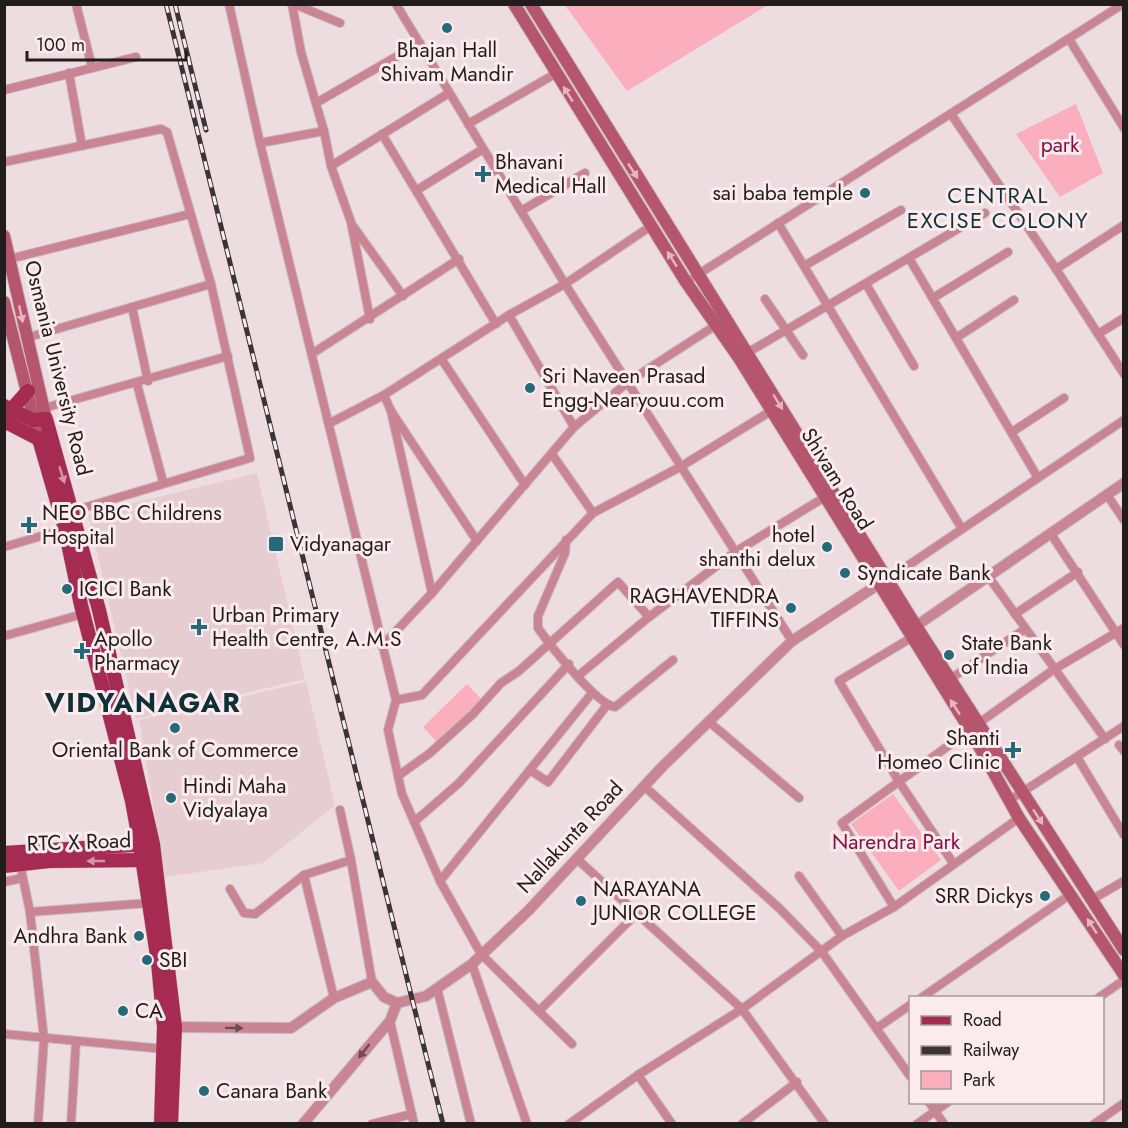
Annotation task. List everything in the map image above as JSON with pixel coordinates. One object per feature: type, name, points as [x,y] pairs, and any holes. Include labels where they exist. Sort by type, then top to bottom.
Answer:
[{"type":"main road","name":"Shivam Road","points":[[514,4],[555,74],[686,282],[716,325],[825,497],[884,582]]},
{"type":"main road","name":"Shivam Road","points":[[531,4],[601,122],[699,274],[913,632],[974,726],[1022,792],[1124,950]]},
{"type":"main road","name":"Osmania University Road","points":[[4,236],[26,338],[39,414],[83,614],[132,801],[146,844]]},
{"type":"main road","name":"Osmania University Road","points":[[5,304],[28,391],[39,414]]},
{"type":"main road","points":[[7,412],[28,391]]},
{"type":"main road","points":[[7,412],[39,414]]},
{"type":"main road","points":[[7,412],[45,438]]},
{"type":"main road","name":"Osmania University Road","points":[[45,438],[73,511],[99,610],[148,860]]},
{"type":"main road","name":"Shivam Road","points":[[913,632],[950,679],[1019,818],[1124,977]]},
{"type":"main road","name":"RTC X Road","points":[[4,853],[146,844]]},
{"type":"main road","points":[[148,860],[149,903],[158,962],[165,1049],[161,1124]]},
{"type":"main road","points":[[148,860],[175,1027],[171,1124]]},
{"type":"main road","name":"RTC X Road","points":[[4,866],[148,860]]},
{"type":"street","points":[[76,4],[92,67]]},
{"type":"street","points":[[229,4],[260,143],[396,700],[388,730],[402,794],[440,881],[482,954],[572,1044]]},
{"type":"street","points":[[293,4],[340,23]]},
{"type":"street","points":[[293,4],[301,52],[324,131],[331,166],[351,222],[370,319]]},
{"type":"street","points":[[396,4],[565,284],[792,641]]},
{"type":"street","points":[[686,282],[1123,4]]},
{"type":"street","points":[[1069,39],[1122,122]]},
{"type":"street","points":[[316,103],[420,43]]},
{"type":"street","points":[[4,90],[136,57]]},
{"type":"street","points":[[69,73],[82,146]]},
{"type":"street","points":[[468,124],[555,74]]},
{"type":"street","points":[[331,166],[449,93]]},
{"type":"street","points":[[951,114],[1123,371]]},
{"type":"street","points":[[4,162],[165,130],[211,284],[250,458],[163,482],[73,511]]},
{"type":"street","points":[[260,143],[324,131]]},
{"type":"street","points":[[382,134],[496,324]]},
{"type":"street","points":[[417,190],[483,149]]},
{"type":"street","points":[[521,211],[585,173]]},
{"type":"street","points":[[804,266],[901,210]]},
{"type":"street","points":[[747,353],[985,213]]},
{"type":"street","points":[[9,259],[190,214]]},
{"type":"street","points":[[351,222],[403,296]]},
{"type":"street","points":[[778,223],[962,529]]},
{"type":"street","points":[[1056,269],[1124,225]]},
{"type":"street","points":[[330,423],[384,396],[509,315],[565,284],[651,226]]},
{"type":"street","points":[[933,298],[1008,252]]},
{"type":"street","points":[[909,258],[1038,477]]},
{"type":"street","points":[[313,353],[370,319],[459,259]]},
{"type":"street","points":[[26,338],[211,284]]},
{"type":"street","points":[[866,284],[915,366]]},
{"type":"street","points":[[765,299],[803,355]]},
{"type":"street","points":[[956,338],[1014,300]]},
{"type":"street","points":[[132,307],[148,381]]},
{"type":"street","points":[[509,315],[574,427]]},
{"type":"street","points":[[1098,334],[1124,318]]},
{"type":"street","points":[[382,646],[432,593],[574,427],[628,382],[716,325]]},
{"type":"street","points":[[39,414],[228,356]]},
{"type":"street","points":[[442,360],[525,485]]},
{"type":"street","points":[[137,384],[163,482]]},
{"type":"street","points":[[384,396],[391,411],[477,541]]},
{"type":"street","points":[[1012,432],[1064,398]]},
{"type":"street","points":[[391,411],[432,593]]},
{"type":"street","points":[[396,700],[422,695],[593,513],[680,467],[771,411]]},
{"type":"street","points":[[884,582],[1124,420]]},
{"type":"street","points":[[552,454],[593,513]]},
{"type":"street","points":[[953,863],[898,780],[839,681],[913,632],[988,576],[1124,483]]},
{"type":"street","points":[[1107,495],[1124,520]]},
{"type":"street","points":[[578,676],[649,617],[735,552],[825,497]]},
{"type":"street","points":[[4,547],[64,529]]},
{"type":"street","points":[[1051,534],[1120,631],[1124,645]]},
{"type":"street","points":[[566,540],[566,554],[538,616],[538,628],[592,693],[608,705],[615,707],[622,705],[673,660]]},
{"type":"street","points":[[1015,614],[1078,572]]},
{"type":"street","points":[[988,576],[1053,670],[1105,739]]},
{"type":"street","points":[[398,776],[430,753],[473,714],[496,687],[519,671],[542,647],[549,644],[618,582],[649,617]]},
{"type":"street","name":"Nallakunta Road","points":[[397,1003],[426,996],[472,964],[577,859],[708,721],[792,641],[884,582]]},
{"type":"street","points":[[4,636],[83,614]]},
{"type":"street","points":[[950,679],[1025,629]]},
{"type":"street","points":[[894,907],[841,825],[898,780],[1053,670],[1120,631]]},
{"type":"street","points":[[414,822],[466,775],[569,664]]},
{"type":"street","points":[[440,881],[592,693]]},
{"type":"street","points":[[530,770],[544,782],[548,782],[608,705]]},
{"type":"street","points":[[708,721],[799,798]]},
{"type":"street","points":[[1010,800],[1124,726]]},
{"type":"street","points":[[1077,757],[1124,835]]},
{"type":"street","points":[[644,786],[779,908],[822,952],[909,1075]]},
{"type":"street","points":[[307,1123],[390,1021],[397,1003],[384,997],[372,982],[340,810]]},
{"type":"street","points":[[569,1124],[638,1075],[742,1009],[842,936],[894,907],[1019,818]]},
{"type":"street","points":[[577,859],[742,1009],[797,1082],[825,1124]]},
{"type":"street","points":[[230,889],[244,913],[255,914],[304,875],[351,860]]},
{"type":"street","points":[[20,864],[30,912],[44,1039],[38,1124]]},
{"type":"street","points":[[304,875],[334,998]]},
{"type":"street","points":[[799,876],[842,936]]},
{"type":"street","points":[[4,882],[22,878]]},
{"type":"street","points":[[1092,900],[1124,881]]},
{"type":"street","points":[[924,996],[1071,894]]},
{"type":"street","points":[[30,912],[149,903]]},
{"type":"street","points":[[539,1011],[637,913]]},
{"type":"street","points":[[472,964],[527,1124]]},
{"type":"street","points":[[1100,996],[1124,977]]},
{"type":"street","points":[[175,1027],[291,1028],[334,998],[372,982]]},
{"type":"street","points":[[437,988],[471,1124]]},
{"type":"street","points":[[877,1028],[909,1006]]},
{"type":"street","points":[[372,1124],[413,1119],[390,1021]]},
{"type":"street","points":[[4,1034],[165,1049]]},
{"type":"street","points":[[71,1124],[76,1041]]},
{"type":"street","points":[[638,1075],[672,1124]]},
{"type":"street","points":[[744,1123],[797,1082]]},
{"type":"street","points":[[1094,1124],[1124,1103]]},
{"type":"street","points":[[930,1104],[944,1124]]},
{"type":"street","points":[[918,1124],[945,1104]]},
{"type":"shaded area","points":[[257,473],[305,679],[136,719],[88,514]]},
{"type":"shaded area","name":"Hindi Maha Vidyalaya","points":[[306,682],[335,805],[263,863],[165,877],[139,720]]},
{"type":"green space","points":[[565,5],[768,5],[627,91]]},
{"type":"green space","name":"park","points":[[1076,104],[1103,173],[1060,197],[1016,134]]},
{"type":"green space","points":[[467,684],[483,701],[439,744],[423,727]]},
{"type":"green space","name":"Narendra Park","points":[[893,794],[941,860],[899,891],[851,824]]},
{"type":"railway","points":[[166,4],[443,1124]]},
{"type":"railway","points":[[175,4],[206,130]]},
{"type":"place","name":"Bhajan Hall Shivam Mandir","points":[[447,28]]},
{"type":"place","name":"Bhavani Medical Hall","points":[[483,174]]},
{"type":"place","name":"sai baba temple","points":[[865,193]]},
{"type":"place","name":"Sri Naveen Prasad Engg-Nearyouu.com","points":[[530,388]]},
{"type":"place","name":"NEO BBC Childrens Hospital","points":[[29,525]]},
{"type":"place","name":"Vidyanagar","points":[[276,544]]},
{"type":"place","name":"hotel shanthi delux","points":[[827,547]]},
{"type":"place","name":"Syndicate Bank","points":[[845,573]]},
{"type":"place","name":"ICICI Bank","points":[[67,589]]},
{"type":"place","name":"RAGHAVENDRA TIFFINS","points":[[791,608]]},
{"type":"place","name":"Urban Primary Health Centre, A.M.S","points":[[199,627]]},
{"type":"place","name":"Apollo Pharmacy","points":[[82,651]]},
{"type":"place","name":"State Bank of India","points":[[949,655]]},
{"type":"place","name":"Oriental Bank of Commerce","points":[[175,728]]},
{"type":"place","name":"Shanti Homeo Clinic","points":[[1013,750]]},
{"type":"place","name":"Hindi Maha Vidyalaya","points":[[171,798]]},
{"type":"place","name":"SRR Dickys","points":[[1045,896]]},
{"type":"place","name":"NARAYANA JUNIOR COLLEGE","points":[[581,901]]},
{"type":"place","name":"Andhra Bank","points":[[139,936]]},
{"type":"place","name":"SBI","points":[[147,960]]},
{"type":"place","name":"CA","points":[[123,1011]]},
{"type":"place","name":"Canara Bank","points":[[204,1091]]},
{"type":"district","name":"CENTRAL EXCISE COLONY","points":[[998,208]]},
{"type":"district","name":"VIDYANAGAR","points":[[143,703]]}]
